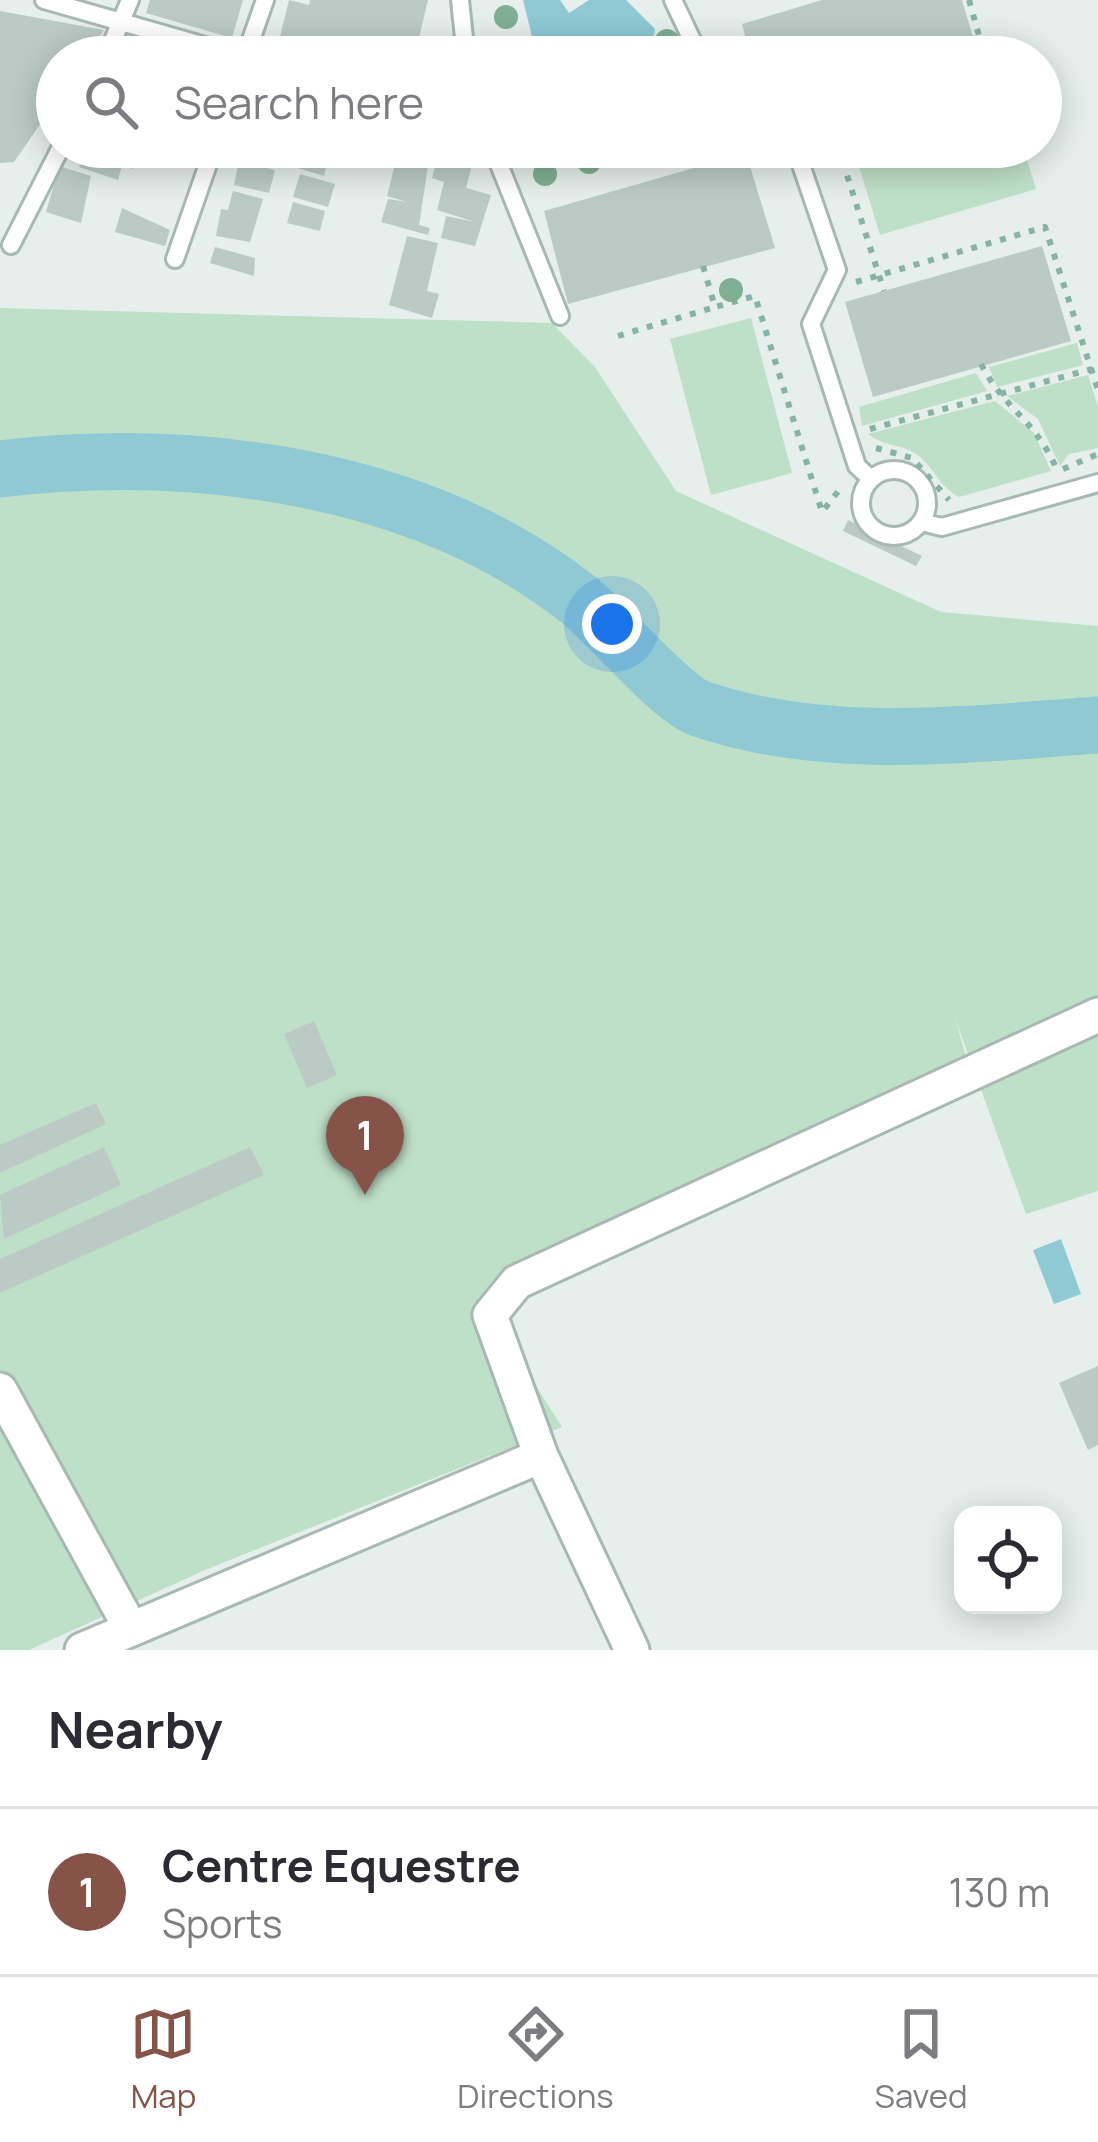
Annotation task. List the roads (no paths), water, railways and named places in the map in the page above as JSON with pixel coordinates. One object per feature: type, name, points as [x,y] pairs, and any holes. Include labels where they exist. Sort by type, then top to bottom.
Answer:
[{"type":"street","points":[[632,1650],[541,1456],[490,1315],[517,1282],[1098,1015]]},
{"type":"street","points":[[0,1390],[130,1628]]},
{"type":"street","points":[[82,1650],[541,1456]]},
{"type":"lane","points":[[44,0],[170,36]]},
{"type":"lane","points":[[117,36],[130,0]]},
{"type":"lane","points":[[252,36],[265,0]]},
{"type":"lane","points":[[460,0],[464,36]]},
{"type":"lane","points":[[673,0],[690,36]]},
{"type":"lane","points":[[11,245],[50,168]]},
{"type":"lane","points":[[176,259],[207,168]]},
{"type":"lane","points":[[500,168],[560,316]]},
{"type":"lane","points":[[802,168],[837,270],[811,324],[864,472],[861,512],[869,527],[884,536],[902,536],[921,522],[926,495],[918,481],[904,471],[864,472]]},
{"type":"lane","points":[[921,522],[942,527],[1098,483]]},
{"type":"water","points":[[523,0],[560,0],[569,13],[589,0],[626,0],[655,29],[654,36],[532,36]]},
{"type":"water","points":[[1061,1239],[1081,1294],[1054,1304],[1033,1250]]},
{"type":"waterway","points":[[0,469],[151,462],[227,467],[378,498],[449,524],[517,558],[579,600],[688,702],[749,722],[798,731],[898,737],[1098,725]]},
{"type":"place","name":"Centre Equestre","points":[[365,1195]]}]
